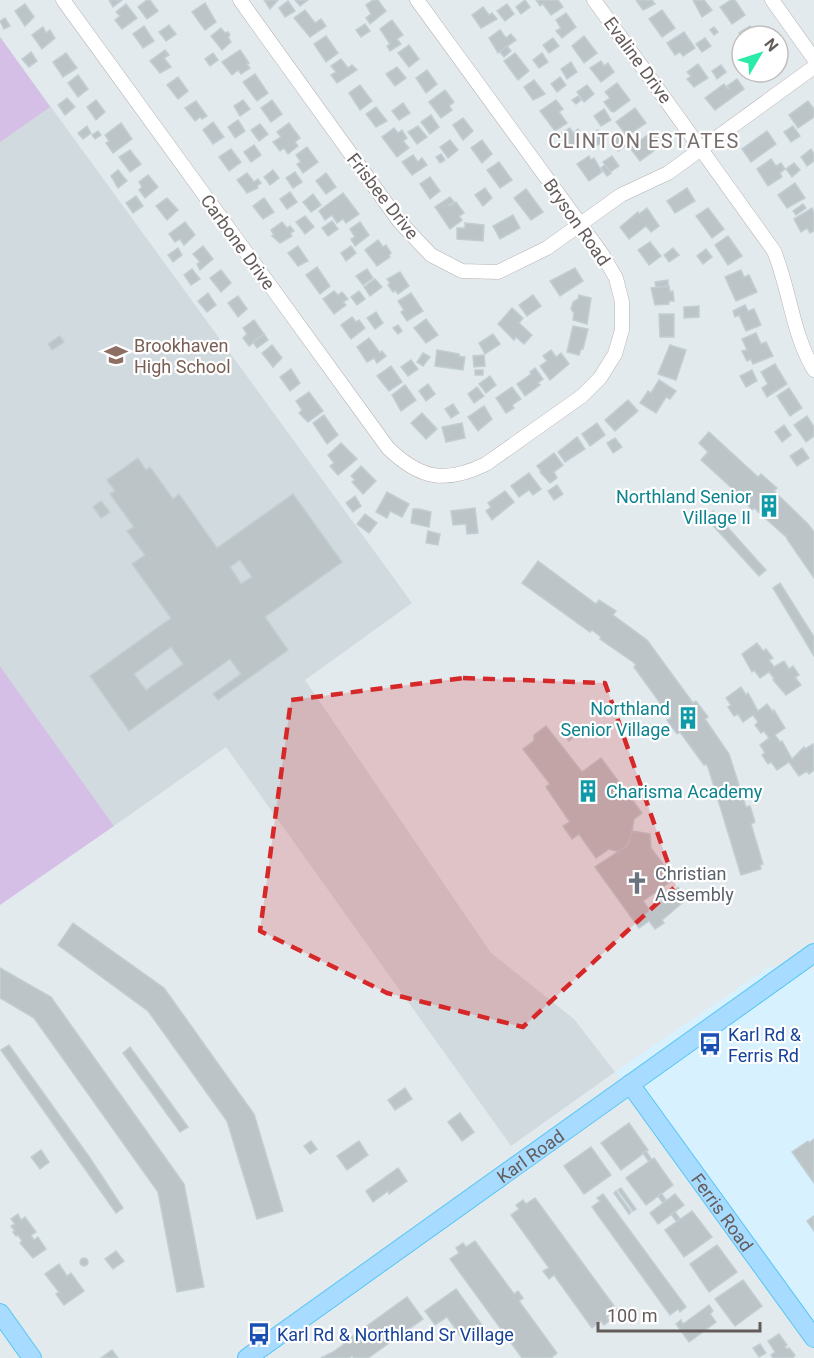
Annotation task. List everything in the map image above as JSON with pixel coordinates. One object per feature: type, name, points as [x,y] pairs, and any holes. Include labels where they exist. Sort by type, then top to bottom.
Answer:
[{"type":"main road","name":"Karl Road","points":[[247,1358],[814,953]]},
{"type":"main road","name":"Ferris Road","points":[[630,1084],[814,1338]]},
{"type":"main road","points":[[0,1313],[32,1358]]},
{"type":"street","name":"Carbone Drive","points":[[63,0],[387,448],[403,463],[423,474]]},
{"type":"street","name":"Frisbee Drive","points":[[240,0],[399,221],[430,255],[462,271],[498,272],[547,248],[621,195],[668,173],[814,67]]},
{"type":"street","name":"Bryson Road","points":[[417,0],[602,254],[616,278],[622,302],[622,330],[615,354],[600,378],[582,396],[486,464],[470,472],[450,476],[423,474]]},
{"type":"street","name":"Evaline Drive","points":[[594,0],[774,250],[783,272],[798,339],[814,370]]},
{"type":"street","points":[[771,0],[814,59]]},
{"type":"highlighted area","points":[[463,678],[605,683],[676,886],[523,1027],[387,993],[260,931],[291,700]]},
{"type":"shaded area","name":"Brookhaven High School","points":[[0,37],[412,603],[305,680],[491,953],[574,1019],[615,1072],[511,1146],[226,747],[114,826],[0,666]]},
{"type":"shaded area","points":[[0,37],[50,107],[0,142]]},
{"type":"shaded area","points":[[0,666],[114,826],[0,905]]},
{"type":"shaded area","points":[[769,967],[814,970],[814,1331],[642,1102],[615,1072]]},
{"type":"building","points":[[109,0],[122,0],[113,7]]},
{"type":"building","points":[[150,0],[158,11],[147,19],[138,7]]},
{"type":"building","points":[[264,0],[278,0],[270,9]]},
{"type":"building","points":[[295,0],[308,0],[300,6]]},
{"type":"building","points":[[373,0],[378,0],[386,11],[370,24],[366,18],[371,14],[366,5]]},
{"type":"building","points":[[525,0],[530,7],[521,14],[516,7]]},
{"type":"building","points":[[536,0],[558,0],[563,7],[551,15],[543,4],[540,6]]},
{"type":"building","points":[[636,0],[652,0],[655,4],[643,10]]},
{"type":"building","points":[[693,0],[704,0],[712,10],[702,17]]},
{"type":"building","points":[[735,0],[745,15],[732,24],[720,7]]},
{"type":"building","points":[[288,1],[295,11],[285,17],[279,8]]},
{"type":"building","points":[[205,3],[216,22],[205,30],[192,12]]},
{"type":"building","points":[[25,4],[34,17],[25,26],[15,11]]},
{"type":"building","points":[[126,4],[137,18],[122,29],[115,20],[120,16],[116,12]]},
{"type":"building","points":[[507,4],[514,14],[505,21],[497,11]]},
{"type":"building","points":[[483,7],[489,15],[492,13],[497,19],[481,28],[472,15]]},
{"type":"building","points":[[305,10],[315,23],[321,19],[326,26],[310,37],[294,18]]},
{"type":"building","points":[[662,10],[675,28],[662,37],[649,19]]},
{"type":"building","points":[[566,13],[576,27],[562,38],[556,31],[561,28],[556,20]]},
{"type":"building","points":[[5,18],[10,26],[4,29],[0,21]]},
{"type":"building","points":[[392,20],[403,35],[397,39],[401,44],[390,51],[387,46],[390,44],[380,29]]},
{"type":"building","points":[[365,24],[370,31],[361,37],[356,30]]},
{"type":"building","points":[[169,25],[176,34],[166,41],[159,32]]},
{"type":"building","points":[[144,26],[154,41],[143,48],[133,34]]},
{"type":"building","points":[[43,27],[46,33],[50,30],[55,38],[42,49],[32,35]]},
{"type":"building","points":[[714,27],[718,32],[714,35],[710,30]]},
{"type":"building","points":[[221,28],[225,33],[228,32],[231,42],[222,50],[211,36]]},
{"type":"building","points":[[500,30],[506,38],[511,34],[516,40],[498,53],[489,38]]},
{"type":"building","points":[[684,32],[695,48],[683,56],[680,52],[675,55],[667,43]]},
{"type":"building","points":[[326,36],[338,53],[326,62],[314,44]]},
{"type":"building","points":[[584,36],[597,53],[584,63],[572,46]]},
{"type":"building","points":[[553,38],[559,46],[549,53],[543,45]]},
{"type":"building","points":[[705,38],[711,46],[702,52],[696,44]]},
{"type":"building","points":[[409,45],[419,59],[409,67],[398,53]]},
{"type":"building","points":[[507,46],[511,51],[504,57],[500,52]]},
{"type":"building","points":[[165,50],[169,55],[164,58],[171,67],[160,73],[150,61]]},
{"type":"building","points":[[240,50],[250,68],[241,74],[238,70],[232,75],[222,62]]},
{"type":"building","points":[[31,52],[37,61],[29,67],[22,59]]},
{"type":"building","points":[[66,53],[77,68],[63,77],[53,62]]},
{"type":"building","points":[[213,53],[218,60],[210,66],[205,59]]},
{"type":"building","points":[[515,53],[529,71],[518,80],[504,61]]},
{"type":"building","points":[[542,53],[548,62],[539,68],[533,60]]},
{"type":"building","points":[[341,59],[348,68],[352,65],[357,70],[337,83],[331,75],[336,72],[331,66]]},
{"type":"building","points":[[601,61],[604,66],[608,63],[614,72],[601,82],[590,68]]},
{"type":"building","points":[[571,62],[577,72],[567,79],[561,69]]},
{"type":"building","points":[[698,64],[708,78],[694,87],[687,79],[691,76],[687,72]]},
{"type":"building","points":[[721,65],[726,72],[717,79],[712,71]]},
{"type":"building","points":[[397,67],[406,78],[395,86],[386,74]]},
{"type":"building","points":[[427,70],[437,84],[426,93],[416,78]]},
{"type":"building","points":[[255,74],[268,93],[257,101],[243,82]]},
{"type":"building","points":[[78,75],[88,89],[78,97],[68,83]]},
{"type":"building","points":[[178,77],[188,91],[178,99],[167,85]]},
{"type":"building","points":[[560,77],[566,85],[557,92],[551,84]]},
{"type":"building","points":[[534,80],[545,94],[533,100],[524,87]]},
{"type":"building","points":[[617,83],[630,100],[614,112],[604,102],[610,98],[605,92]]},
{"type":"building","points":[[724,84],[728,89],[727,86],[740,84],[744,89],[715,110],[705,98]]},
{"type":"building","points":[[360,85],[372,101],[360,110],[349,93]]},
{"type":"building","points":[[587,85],[594,94],[584,102],[577,92]]},
{"type":"building","points":[[445,90],[454,102],[449,106],[452,110],[441,118],[429,102]]},
{"type":"building","points":[[578,96],[581,100],[576,104],[572,100]]},
{"type":"building","points":[[67,98],[75,107],[65,115],[58,105]]},
{"type":"building","points":[[96,100],[105,112],[96,120],[87,107]]},
{"type":"building","points":[[243,100],[250,109],[240,116],[234,106]]},
{"type":"building","points":[[272,100],[282,114],[271,122],[261,108]]},
{"type":"building","points":[[556,100],[563,109],[559,112],[567,123],[555,131],[540,111]]},
{"type":"building","points":[[196,101],[207,116],[195,121],[185,108]]},
{"type":"building","points":[[808,101],[814,109],[814,117],[798,128],[789,115]]},
{"type":"building","points":[[403,103],[410,113],[399,120],[392,111]]},
{"type":"building","points":[[376,107],[387,121],[376,127],[366,114]]},
{"type":"building","points":[[635,108],[646,123],[627,136],[616,122]]},
{"type":"building","points":[[604,109],[611,120],[601,126],[594,116]]},
{"type":"building","points":[[431,115],[439,127],[430,134],[421,122]]},
{"type":"building","points":[[463,118],[473,131],[463,140],[453,125]]},
{"type":"building","points":[[238,120],[245,131],[235,138],[228,127]]},
{"type":"building","points":[[213,122],[224,137],[213,144],[203,130]]},
{"type":"building","points":[[121,123],[132,139],[113,153],[106,143],[109,141],[105,135]]},
{"type":"building","points":[[289,123],[300,138],[295,142],[298,146],[288,154],[284,148],[280,151],[273,142],[281,137],[277,132]]},
{"type":"building","points":[[260,124],[268,134],[259,141],[251,130]]},
{"type":"building","points":[[87,126],[91,133],[83,139],[78,133]]},
{"type":"building","points":[[418,126],[427,137],[417,144],[408,132]]},
{"type":"building","points":[[793,126],[800,136],[791,142],[784,132]]},
{"type":"building","points":[[394,128],[398,133],[402,130],[407,138],[403,141],[409,148],[397,157],[382,137]]},
{"type":"building","points":[[570,128],[573,133],[578,129],[585,139],[568,149],[559,135]]},
{"type":"building","points":[[598,130],[605,140],[596,146],[589,136]]},
{"type":"building","points":[[98,131],[101,135],[95,139],[92,135]]},
{"type":"building","points":[[653,131],[663,144],[640,161],[630,148]]},
{"type":"building","points":[[767,131],[776,144],[751,162],[742,149]]},
{"type":"building","points":[[621,134],[628,144],[618,151],[611,141]]},
{"type":"building","points":[[450,140],[458,150],[448,158],[440,147]]},
{"type":"building","points":[[482,140],[492,154],[482,163],[471,148]]},
{"type":"building","points":[[254,145],[261,155],[251,162],[244,152]]},
{"type":"building","points":[[307,147],[318,162],[303,173],[297,164],[301,162],[296,155]]},
{"type":"building","points":[[231,149],[241,162],[229,171],[219,157]]},
{"type":"building","points":[[811,149],[814,161],[807,166],[801,157]]},
{"type":"building","points":[[130,150],[141,164],[130,172],[119,157]]},
{"type":"building","points":[[441,154],[445,160],[440,163],[436,157]]},
{"type":"building","points":[[413,155],[418,162],[422,158],[427,165],[412,175],[402,162]]},
{"type":"building","points":[[589,156],[591,160],[594,158],[602,172],[589,181],[577,164]]},
{"type":"building","points":[[612,156],[619,166],[610,172],[603,162]]},
{"type":"building","points":[[771,159],[776,166],[781,163],[785,169],[780,173],[782,177],[768,186],[757,169]]},
{"type":"building","points":[[499,162],[512,180],[500,188],[487,170]]},
{"type":"building","points":[[794,163],[800,170],[792,177],[786,169]]},
{"type":"building","points":[[605,165],[611,173],[607,176],[601,168]]},
{"type":"building","points":[[118,170],[127,181],[118,188],[111,176]]},
{"type":"building","points":[[273,170],[279,178],[270,185],[264,177]]},
{"type":"building","points":[[295,172],[302,182],[293,188],[286,178]]},
{"type":"building","points":[[247,173],[254,182],[258,179],[261,183],[257,186],[258,188],[247,193],[237,180]]},
{"type":"building","points":[[326,173],[336,187],[326,194],[316,181]]},
{"type":"building","points":[[148,175],[158,187],[145,198],[139,190],[142,187],[139,182]]},
{"type":"building","points":[[430,177],[440,191],[430,199],[420,184]]},
{"type":"building","points":[[795,183],[805,198],[787,208],[778,195]]},
{"type":"building","points":[[485,188],[492,198],[483,206],[475,195]]},
{"type":"building","points":[[687,188],[695,201],[675,213],[667,201]]},
{"type":"building","points":[[526,189],[543,212],[531,220],[514,198]]},
{"type":"building","points":[[290,192],[297,202],[287,209],[280,199]]},
{"type":"building","points":[[343,193],[359,214],[346,223],[343,219],[337,223],[332,215],[325,220],[319,211]]},
{"type":"building","points":[[313,194],[321,205],[311,212],[303,202]]},
{"type":"building","points":[[136,196],[143,206],[133,213],[126,203]]},
{"type":"building","points":[[450,197],[454,202],[449,205],[456,202],[464,213],[459,216],[462,220],[450,229],[435,207]]},
{"type":"building","points":[[167,198],[178,210],[167,220],[156,206]]},
{"type":"building","points":[[264,198],[274,212],[263,219],[253,206]]},
{"type":"building","points":[[803,204],[806,208],[796,215],[793,211]]},
{"type":"building","points":[[647,208],[659,226],[651,232],[646,226],[629,239],[620,227],[638,212],[639,214]]},
{"type":"building","points":[[708,208],[724,229],[712,238],[696,216]]},
{"type":"building","points":[[812,208],[814,231],[810,233],[807,228],[801,232],[794,219]]},
{"type":"building","points":[[513,215],[520,228],[500,239],[493,226]]},
{"type":"building","points":[[305,216],[314,227],[305,234],[296,222]]},
{"type":"building","points":[[332,221],[338,229],[328,236],[322,228]]},
{"type":"building","points":[[185,222],[195,235],[184,245],[180,239],[175,242],[169,234]]},
{"type":"building","points":[[282,222],[294,231],[290,233],[292,236],[280,243],[272,236],[274,235],[271,230]]},
{"type":"building","points":[[360,222],[369,235],[355,246],[351,239],[355,237],[350,229]]},
{"type":"building","points":[[465,223],[484,225],[483,241],[457,239],[457,228],[465,228]]},
{"type":"building","points":[[728,236],[742,256],[728,265],[715,245]]},
{"type":"building","points":[[378,240],[383,247],[386,245],[391,253],[390,257],[377,266],[365,250]]},
{"type":"building","points":[[650,242],[661,256],[649,265],[638,250]]},
{"type":"building","points":[[203,246],[213,259],[200,270],[197,264],[200,262],[193,254]]},
{"type":"building","points":[[298,246],[308,261],[298,266],[288,253]]},
{"type":"building","points":[[351,246],[356,253],[346,261],[341,253]]},
{"type":"building","points":[[178,248],[182,255],[173,262],[168,255]]},
{"type":"building","points":[[673,248],[679,255],[669,262],[664,255]]},
{"type":"building","points":[[706,249],[712,257],[703,264],[697,256]]},
{"type":"building","points":[[317,267],[330,286],[320,294],[306,275]]},
{"type":"building","points":[[575,268],[583,281],[560,296],[550,281]]},
{"type":"building","points":[[192,269],[200,279],[191,285],[184,275]]},
{"type":"building","points":[[367,269],[373,278],[363,285],[356,276]]},
{"type":"building","points":[[221,270],[231,283],[221,292],[210,278]]},
{"type":"building","points":[[741,270],[744,277],[749,275],[757,292],[736,301],[725,277]]},
{"type":"building","points":[[400,272],[409,286],[398,294],[395,290],[393,292],[387,279]]},
{"type":"building","points":[[375,279],[382,287],[370,296],[364,287]]},
{"type":"building","points":[[668,280],[668,286],[656,288],[655,282]]},
{"type":"building","points":[[669,286],[670,292],[673,291],[674,301],[669,301],[669,304],[655,305],[651,288]]},
{"type":"building","points":[[334,291],[338,295],[342,292],[348,299],[343,302],[346,305],[334,314],[323,299]]},
{"type":"building","points":[[359,291],[365,299],[357,305],[351,297]]},
{"type":"building","points":[[208,293],[216,305],[207,312],[198,301]]},
{"type":"building","points":[[411,293],[423,311],[407,321],[398,301]]},
{"type":"building","points":[[533,295],[541,306],[527,316],[519,305]]},
{"type":"building","points":[[579,295],[591,298],[587,324],[573,320],[574,313],[571,309]]},
{"type":"building","points":[[238,296],[247,309],[238,317],[228,303]]},
{"type":"building","points":[[745,305],[748,311],[754,309],[761,325],[746,331],[739,315],[735,317],[733,311]]},
{"type":"building","points":[[699,306],[699,317],[684,318],[684,307]]},
{"type":"building","points":[[512,308],[523,318],[519,323],[532,335],[524,344],[516,337],[514,340],[498,324]]},
{"type":"building","points":[[376,312],[383,323],[375,329],[367,318]]},
{"type":"building","points":[[659,314],[674,314],[674,337],[660,337]]},
{"type":"building","points":[[352,317],[356,322],[359,320],[365,328],[351,339],[341,325]]},
{"type":"building","points":[[426,319],[438,335],[426,343],[414,328]]},
{"type":"building","points":[[254,320],[264,334],[249,346],[243,338],[247,334],[243,328]]},
{"type":"building","points":[[398,325],[402,331],[398,334],[393,328]]},
{"type":"building","points":[[573,326],[588,329],[583,349],[579,355],[567,352]]},
{"type":"building","points":[[756,333],[761,344],[766,342],[773,356],[753,364],[751,359],[747,361],[742,351],[747,350],[742,339]]},
{"type":"building","points":[[264,334],[268,340],[257,348],[253,342]]},
{"type":"building","points":[[493,334],[500,344],[485,354],[479,343]]},
{"type":"building","points":[[60,336],[64,342],[52,350],[48,344]]},
{"type":"building","points":[[369,338],[380,353],[382,351],[386,356],[377,363],[374,358],[367,362],[357,347]]},
{"type":"building","points":[[272,345],[282,358],[273,367],[262,353]]},
{"type":"building","points":[[670,345],[686,350],[676,380],[658,374]]},
{"type":"building","points":[[437,350],[465,357],[463,370],[435,366]]},
{"type":"building","points":[[551,350],[556,357],[561,353],[569,364],[550,380],[540,366],[547,361],[543,356]]},
{"type":"building","points":[[423,353],[430,357],[423,366],[417,362]]},
{"type":"building","points":[[484,355],[485,366],[474,367],[473,356]]},
{"type":"building","points":[[411,360],[418,369],[408,376],[401,367]]},
{"type":"building","points":[[775,364],[787,384],[767,397],[762,388],[768,384],[761,372]]},
{"type":"building","points":[[391,366],[402,382],[389,391],[377,376]]},
{"type":"building","points":[[535,368],[543,379],[538,383],[540,385],[525,396],[517,384],[531,374],[530,372]]},
{"type":"building","points":[[291,369],[300,383],[290,391],[280,377]]},
{"type":"building","points":[[475,370],[483,370],[483,375],[475,375]]},
{"type":"building","points":[[752,370],[757,381],[746,387],[740,376]]},
{"type":"building","points":[[490,376],[496,385],[486,393],[479,384]]},
{"type":"building","points":[[659,380],[676,391],[670,399],[666,397],[656,413],[640,403],[648,391],[651,393]]},
{"type":"building","points":[[428,384],[435,394],[426,401],[419,391]]},
{"type":"building","points":[[405,385],[416,400],[401,411],[392,395]]},
{"type":"building","points":[[477,387],[484,396],[474,403],[468,394]]},
{"type":"building","points":[[512,387],[521,399],[512,405],[514,408],[506,413],[496,398]]},
{"type":"building","points":[[789,388],[802,408],[790,416],[777,396]]},
{"type":"building","points":[[309,392],[323,411],[308,422],[299,413],[302,410],[296,401]]},
{"type":"building","points":[[628,400],[638,411],[615,431],[605,420]]},
{"type":"building","points":[[453,404],[459,413],[451,418],[445,409]]},
{"type":"building","points":[[484,406],[492,419],[478,431],[468,417]]},
{"type":"building","points":[[422,413],[437,429],[426,439],[411,423]]},
{"type":"building","points":[[324,415],[338,435],[327,444],[313,423]]},
{"type":"building","points":[[807,416],[814,427],[814,436],[806,442],[794,425]]},
{"type":"building","points":[[462,423],[465,438],[446,442],[442,427]]},
{"type":"building","points":[[597,423],[605,435],[590,446],[582,434]]},
{"type":"building","points":[[784,425],[791,435],[782,442],[775,432]]},
{"type":"building","name":"Northland Senior Village II","points":[[709,432],[758,477],[761,474],[777,488],[774,491],[814,532],[814,578],[786,535],[754,508],[752,510],[747,502],[701,460],[708,452],[699,443]]},
{"type":"building","points":[[577,437],[585,449],[565,462],[558,452]]},
{"type":"building","points":[[615,438],[622,447],[613,453],[607,443]]},
{"type":"building","points":[[341,443],[357,459],[338,475],[330,466],[334,463],[328,455]]},
{"type":"building","points":[[802,448],[809,458],[797,466],[790,456]]},
{"type":"building","points":[[554,453],[563,465],[554,472],[557,478],[550,483],[537,466]]},
{"type":"building","points":[[138,458],[146,470],[150,467],[173,499],[179,494],[217,548],[293,494],[342,562],[265,617],[288,650],[218,700],[213,694],[241,674],[230,659],[129,731],[90,676],[171,618],[132,564],[145,555],[127,531],[134,527],[110,494],[115,491],[107,480]],"holes":[[[240,560],[252,577],[241,584],[230,567]],[[171,647],[183,664],[146,690],[134,674]]]},
{"type":"building","points":[[361,466],[376,481],[363,494],[352,482],[355,480],[351,476]]},
{"type":"building","points":[[529,473],[541,489],[533,495],[529,490],[519,497],[511,486]]},
{"type":"building","points":[[557,485],[563,494],[554,500],[548,491]]},
{"type":"building","points":[[505,491],[514,502],[492,520],[486,511],[491,507],[488,503]]},
{"type":"building","points":[[387,492],[409,504],[402,517],[390,511],[387,518],[376,512]]},
{"type":"building","points":[[355,496],[361,506],[353,512],[346,503]]},
{"type":"building","points":[[101,501],[110,512],[101,518],[93,507]]},
{"type":"building","points":[[475,508],[478,533],[467,534],[466,524],[453,525],[451,511]]},
{"type":"building","points":[[413,509],[431,512],[429,527],[411,523]]},
{"type":"building","points":[[713,511],[766,570],[759,576],[706,518]]},
{"type":"building","points":[[365,514],[377,523],[369,533],[357,524]]},
{"type":"building","points":[[428,531],[440,534],[438,545],[426,543]]},
{"type":"building","name":"Northland Senior Village","points":[[538,561],[596,604],[599,600],[616,611],[613,615],[647,640],[693,703],[696,701],[708,717],[705,719],[729,754],[746,807],[750,806],[755,822],[751,824],[763,864],[760,865],[761,869],[741,875],[708,767],[704,765],[680,732],[677,734],[667,720],[671,718],[634,667],[636,665],[600,639],[601,637],[592,630],[590,632],[522,583]]},
{"type":"building","points":[[780,583],[814,637],[814,656],[773,588]]},
{"type":"building","points":[[757,643],[773,658],[769,660],[774,667],[784,661],[789,669],[793,666],[799,675],[795,677],[801,685],[786,695],[769,672],[760,678],[754,670],[752,672],[742,654]]},
{"type":"building","points":[[741,687],[746,695],[748,693],[758,711],[767,704],[773,712],[774,710],[785,728],[775,735],[780,742],[782,741],[792,759],[804,747],[805,749],[813,744],[814,770],[809,774],[807,771],[799,776],[789,762],[777,770],[771,762],[768,764],[762,755],[765,753],[760,745],[769,738],[755,725],[758,722],[753,715],[743,722],[738,714],[734,716],[728,707],[731,705],[726,698]]},
{"type":"building","name":"Charisma Academy","points":[[546,726],[582,772],[601,758],[642,813],[634,819],[630,842],[620,852],[609,849],[596,858],[579,834],[572,839],[563,826],[570,822],[546,787],[550,784],[523,749],[534,741],[534,735]]},
{"type":"building","points":[[568,727],[571,731],[565,736],[562,732]]},
{"type":"building","points":[[572,732],[575,736],[569,741],[566,737]]},
{"type":"building","name":"Christian Assembly","points":[[632,831],[650,834],[651,848],[674,879],[643,901],[650,911],[678,887],[687,899],[655,929],[649,921],[639,928],[595,867],[628,845]]},
{"type":"building","points":[[73,923],[164,988],[254,1114],[283,1211],[257,1219],[227,1121],[148,1011],[58,945]]},
{"type":"building","points":[[0,968],[51,997],[184,1184],[204,1287],[177,1292],[158,1192],[34,1018],[0,998]]},
{"type":"building","points":[[9,1045],[123,1208],[116,1213],[1,1050]]},
{"type":"building","points":[[130,1047],[188,1127],[180,1132],[123,1053]]},
{"type":"building","points":[[405,1088],[412,1099],[395,1110],[388,1100]]},
{"type":"building","points":[[460,1113],[474,1132],[462,1141],[448,1122]]},
{"type":"building","points":[[629,1123],[648,1150],[621,1170],[601,1143]]},
{"type":"building","points":[[814,1139],[814,1183],[792,1152]]},
{"type":"building","points":[[311,1141],[317,1149],[310,1154],[304,1146]]},
{"type":"building","points":[[359,1141],[368,1155],[347,1170],[337,1156]]},
{"type":"building","points":[[591,1147],[611,1175],[584,1194],[564,1166]]},
{"type":"building","points":[[41,1150],[49,1162],[40,1169],[31,1157]]},
{"type":"building","points":[[646,1151],[652,1160],[649,1162],[643,1153]]},
{"type":"building","points":[[654,1158],[673,1185],[646,1205],[626,1178]]},
{"type":"building","points":[[398,1168],[407,1181],[373,1202],[366,1191]]},
{"type":"building","points":[[621,1188],[636,1209],[633,1211],[618,1190]]},
{"type":"building","points":[[616,1191],[631,1212],[629,1214],[614,1193]]},
{"type":"building","points":[[661,1193],[666,1200],[663,1203],[658,1196]]},
{"type":"building","points":[[603,1194],[686,1307],[680,1312],[678,1309],[670,1315],[592,1207],[600,1201],[597,1198]]},
{"type":"building","points":[[675,1194],[684,1205],[658,1224],[650,1213]]},
{"type":"building","points":[[535,1198],[617,1310],[607,1317],[609,1321],[604,1325],[601,1321],[592,1328],[554,1275],[549,1279],[543,1271],[549,1268],[511,1215],[519,1209],[516,1205],[523,1200],[526,1204]]},
{"type":"building","points":[[692,1211],[712,1237],[684,1257],[665,1230]]},
{"type":"building","points":[[675,1212],[680,1219],[677,1222],[671,1214]]},
{"type":"building","points":[[18,1214],[21,1220],[25,1217],[36,1232],[31,1235],[34,1240],[38,1237],[46,1249],[33,1258],[20,1243],[22,1241],[18,1235],[16,1236],[13,1232],[15,1231],[11,1226],[15,1224],[11,1219]]},
{"type":"building","points":[[814,1216],[814,1231],[807,1221]]},
{"type":"building","points":[[475,1241],[514,1294],[518,1291],[523,1298],[519,1301],[557,1353],[551,1358],[522,1358],[450,1259],[459,1253],[456,1248],[463,1243],[466,1247]]},
{"type":"building","points":[[717,1245],[737,1272],[709,1292],[690,1264]]},
{"type":"building","points":[[116,1251],[124,1261],[113,1269],[105,1259]]},
{"type":"building","points":[[84,1258],[88,1262],[84,1266],[80,1262]]},
{"type":"building","points":[[59,1264],[67,1276],[71,1273],[84,1291],[64,1305],[56,1294],[59,1292],[45,1274]]},
{"type":"building","points":[[743,1280],[762,1306],[735,1326],[715,1299]]},
{"type":"building","points":[[456,1289],[485,1329],[465,1342],[447,1317],[435,1325],[425,1311]]},
{"type":"building","points":[[407,1297],[423,1319],[368,1358],[352,1356],[349,1358],[321,1358],[333,1352]]},
{"type":"building","points":[[709,1305],[713,1311],[710,1314],[716,1322],[689,1342],[676,1324],[681,1320],[683,1324]]},
{"type":"building","points":[[779,1334],[787,1345],[785,1347],[795,1355],[793,1358],[773,1358],[771,1355],[775,1352],[768,1341]]},
{"type":"building","points":[[760,1344],[766,1353],[759,1357],[753,1348]]},
{"type":"building","points":[[112,1350],[118,1358],[101,1358]]},
{"type":"place","name":"Brookhaven High School","points":[[116,355]]},
{"type":"place","name":"Northland Senior Village II","points":[[769,506]]},
{"type":"place","name":"Northland Senior Village","points":[[688,718]]},
{"type":"place","name":"Charisma Academy","points":[[588,791]]},
{"type":"place","name":"Christian Assembly","points":[[637,883]]},
{"type":"place","name":"Karl Rd & Ferris Rd","points":[[710,1044]]},
{"type":"place","name":"Karl Rd & Northland Sr Village","points":[[259,1334]]},
{"type":"district","name":"CLINTON ESTATES","points":[[644,141]]}]
